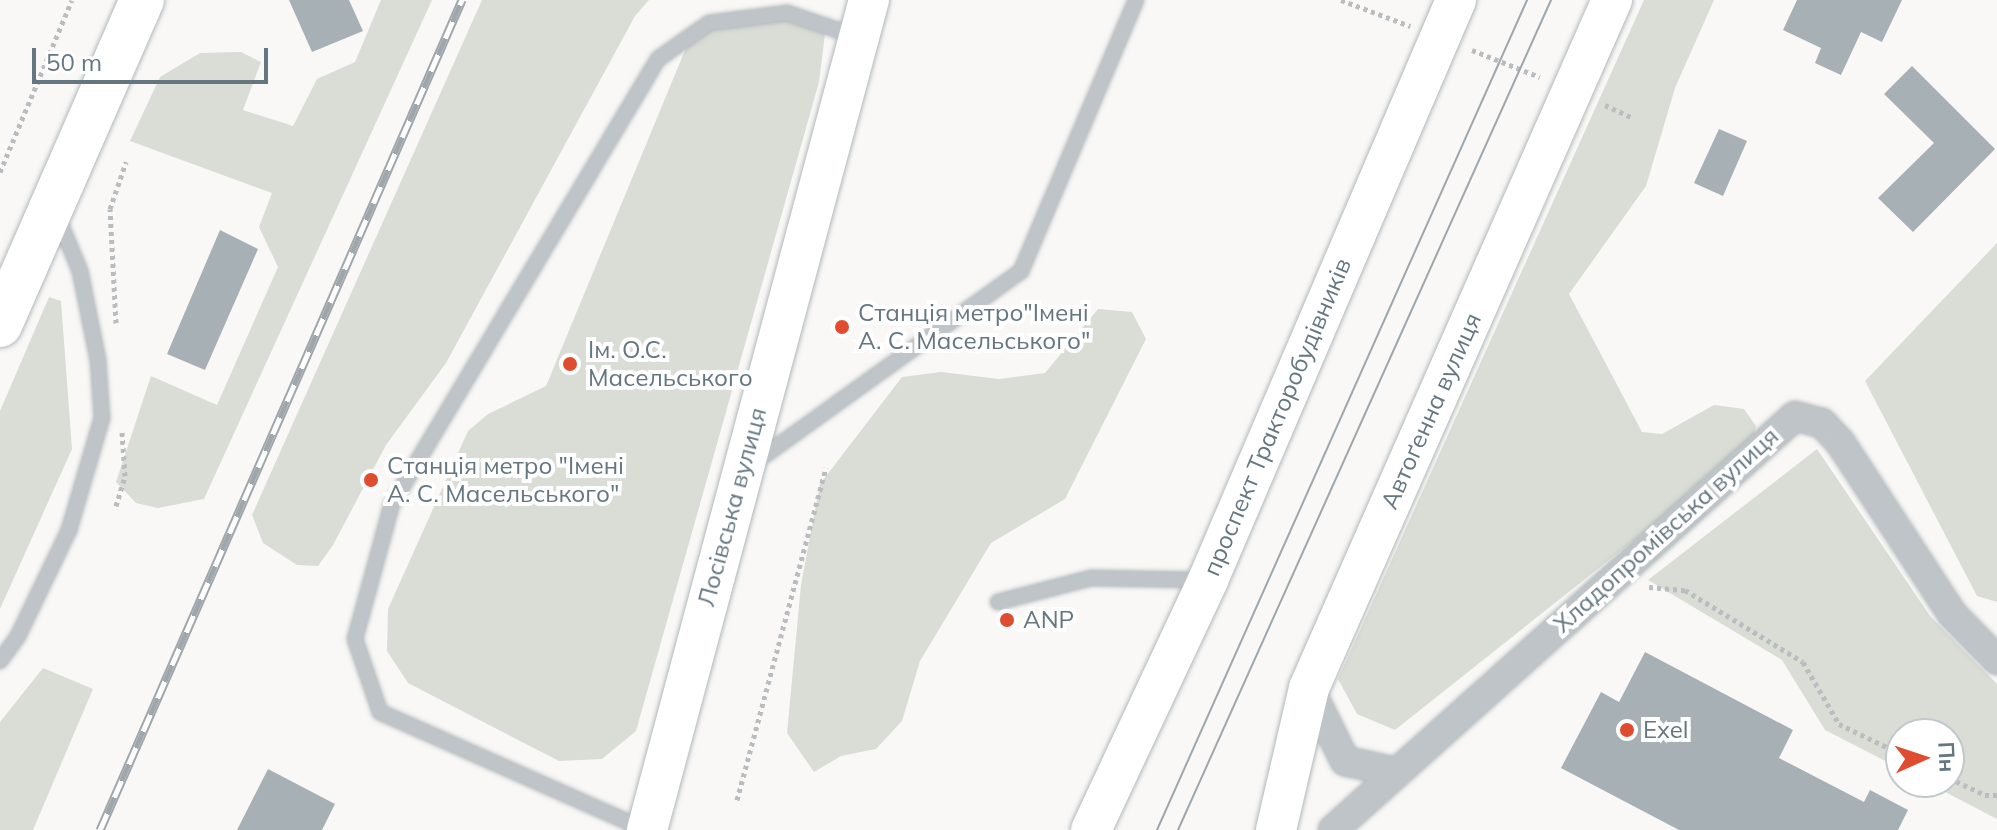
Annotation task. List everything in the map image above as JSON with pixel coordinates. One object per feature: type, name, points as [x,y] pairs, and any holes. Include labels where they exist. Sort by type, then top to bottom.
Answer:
[{"type":"main road","points":[[0,325],[142,0]]},
{"type":"main road","name":"проспект Тракторобудівників","points":[[1091,830],[1208,580],[1456,0]]},
{"type":"main road","name":"Автоґенна вулиця","points":[[1276,830],[1309,688],[1612,0]]},
{"type":"main road","name":"Лосівська вулиця","points":[[646,830],[864,19]]},
{"type":"street","name":"Хладопромівська вулиця","points":[[1333,830],[1605,583],[1795,416],[1822,423],[1840,442],[1952,614],[1997,660]]},
{"type":"street","points":[[1309,688],[1345,761],[1395,772]]},
{"type":"lane","points":[[741,473],[1021,271],[1136,0]]},
{"type":"lane","points":[[646,830],[380,712],[355,639],[392,504],[658,59],[709,23],[787,13],[864,19]]},
{"type":"lane","points":[[0,661],[18,636],[69,530],[102,418],[98,360],[80,271],[53,207]]},
{"type":"lane","points":[[998,602],[1091,578],[1208,580]]},
{"type":"path","points":[[0,172],[72,0]]},
{"type":"path","points":[[1341,0],[1573,90]]},
{"type":"path","points":[[737,800],[826,468]]},
{"type":"path","points":[[1605,583],[1685,590],[1803,662],[1839,724],[1885,746]]},
{"type":"path","points":[[1965,786],[1985,795],[1997,795]]},
{"type":"shaded area","points":[[381,0],[432,0],[204,499],[158,508],[136,503],[116,482],[151,376],[217,405],[278,267],[259,227],[272,193],[130,141],[160,77],[200,53],[241,52],[261,62],[243,110],[293,126],[317,79],[355,62]]},
{"type":"shaded area","points":[[482,0],[649,0],[635,16],[446,363],[386,445],[333,545],[318,566],[297,565],[263,543],[252,515]]},
{"type":"shaded area","points":[[1644,0],[1714,0],[1675,88],[1646,186],[1569,294],[1642,432],[1662,434],[1714,405],[1744,409],[1756,426],[1750,448],[1395,730],[1357,714],[1338,679]]},
{"type":"shaded area","points":[[787,13],[826,26],[819,82],[636,731],[602,759],[559,761],[408,683],[387,651],[388,609],[468,431],[488,414],[546,386],[693,31]]},
{"type":"shaded area","points":[[1997,243],[1997,602],[1977,596],[1865,381]]},
{"type":"shaded area","points":[[49,297],[61,301],[72,449],[0,609],[0,411]]},
{"type":"shaded area","points":[[1098,309],[1132,312],[1146,339],[1065,499],[991,543],[920,661],[902,721],[876,749],[841,756],[814,772],[787,733],[801,585],[820,484],[902,377],[941,372],[999,379],[1045,373]]},
{"type":"shaded area","points":[[1817,449],[1930,616],[1997,684],[1997,819],[1957,798],[1965,798],[1965,718],[1885,718],[1885,761],[1825,730],[1782,660],[1648,580]]},
{"type":"shaded area","points":[[43,668],[93,689],[33,830],[0,830],[0,722]]},
{"type":"building","points":[[289,0],[349,0],[363,31],[312,52]]},
{"type":"building","points":[[1797,0],[1902,0],[1882,42],[1861,32],[1841,75],[1815,63],[1821,48],[1783,30]]},
{"type":"building","points":[[1912,66],[1995,149],[1913,232],[1878,198],[1934,143],[1884,94]]},
{"type":"building","points":[[1719,129],[1747,141],[1723,196],[1694,183]]},
{"type":"building","points":[[220,230],[258,249],[205,370],[167,354]]},
{"type":"building","points":[[1645,652],[1793,730],[1779,758],[1864,802],[1870,790],[1908,810],[1898,830],[1679,830],[1561,768],[1601,692],[1619,702]]},
{"type":"building","points":[[268,769],[335,804],[322,830],[237,830]]},
{"type":"tram line","points":[[1157,830],[1527,0]]},
{"type":"tram line","points":[[1178,830],[1551,0]]},
{"type":"railway","points":[[100,830],[462,0]]},
{"type":"place","name":"Станція метро\"Імені А. С. Масельського\"","points":[[842,327]]},
{"type":"place","name":"Ім. О.С. Масельського","points":[[570,364]]},
{"type":"place","name":"Станція метро \"Імені А. С. Масельського\"","points":[[371,480]]},
{"type":"place","name":"ANP","points":[[1007,620]]},
{"type":"place","name":"Exel","points":[[1627,730]]}]
